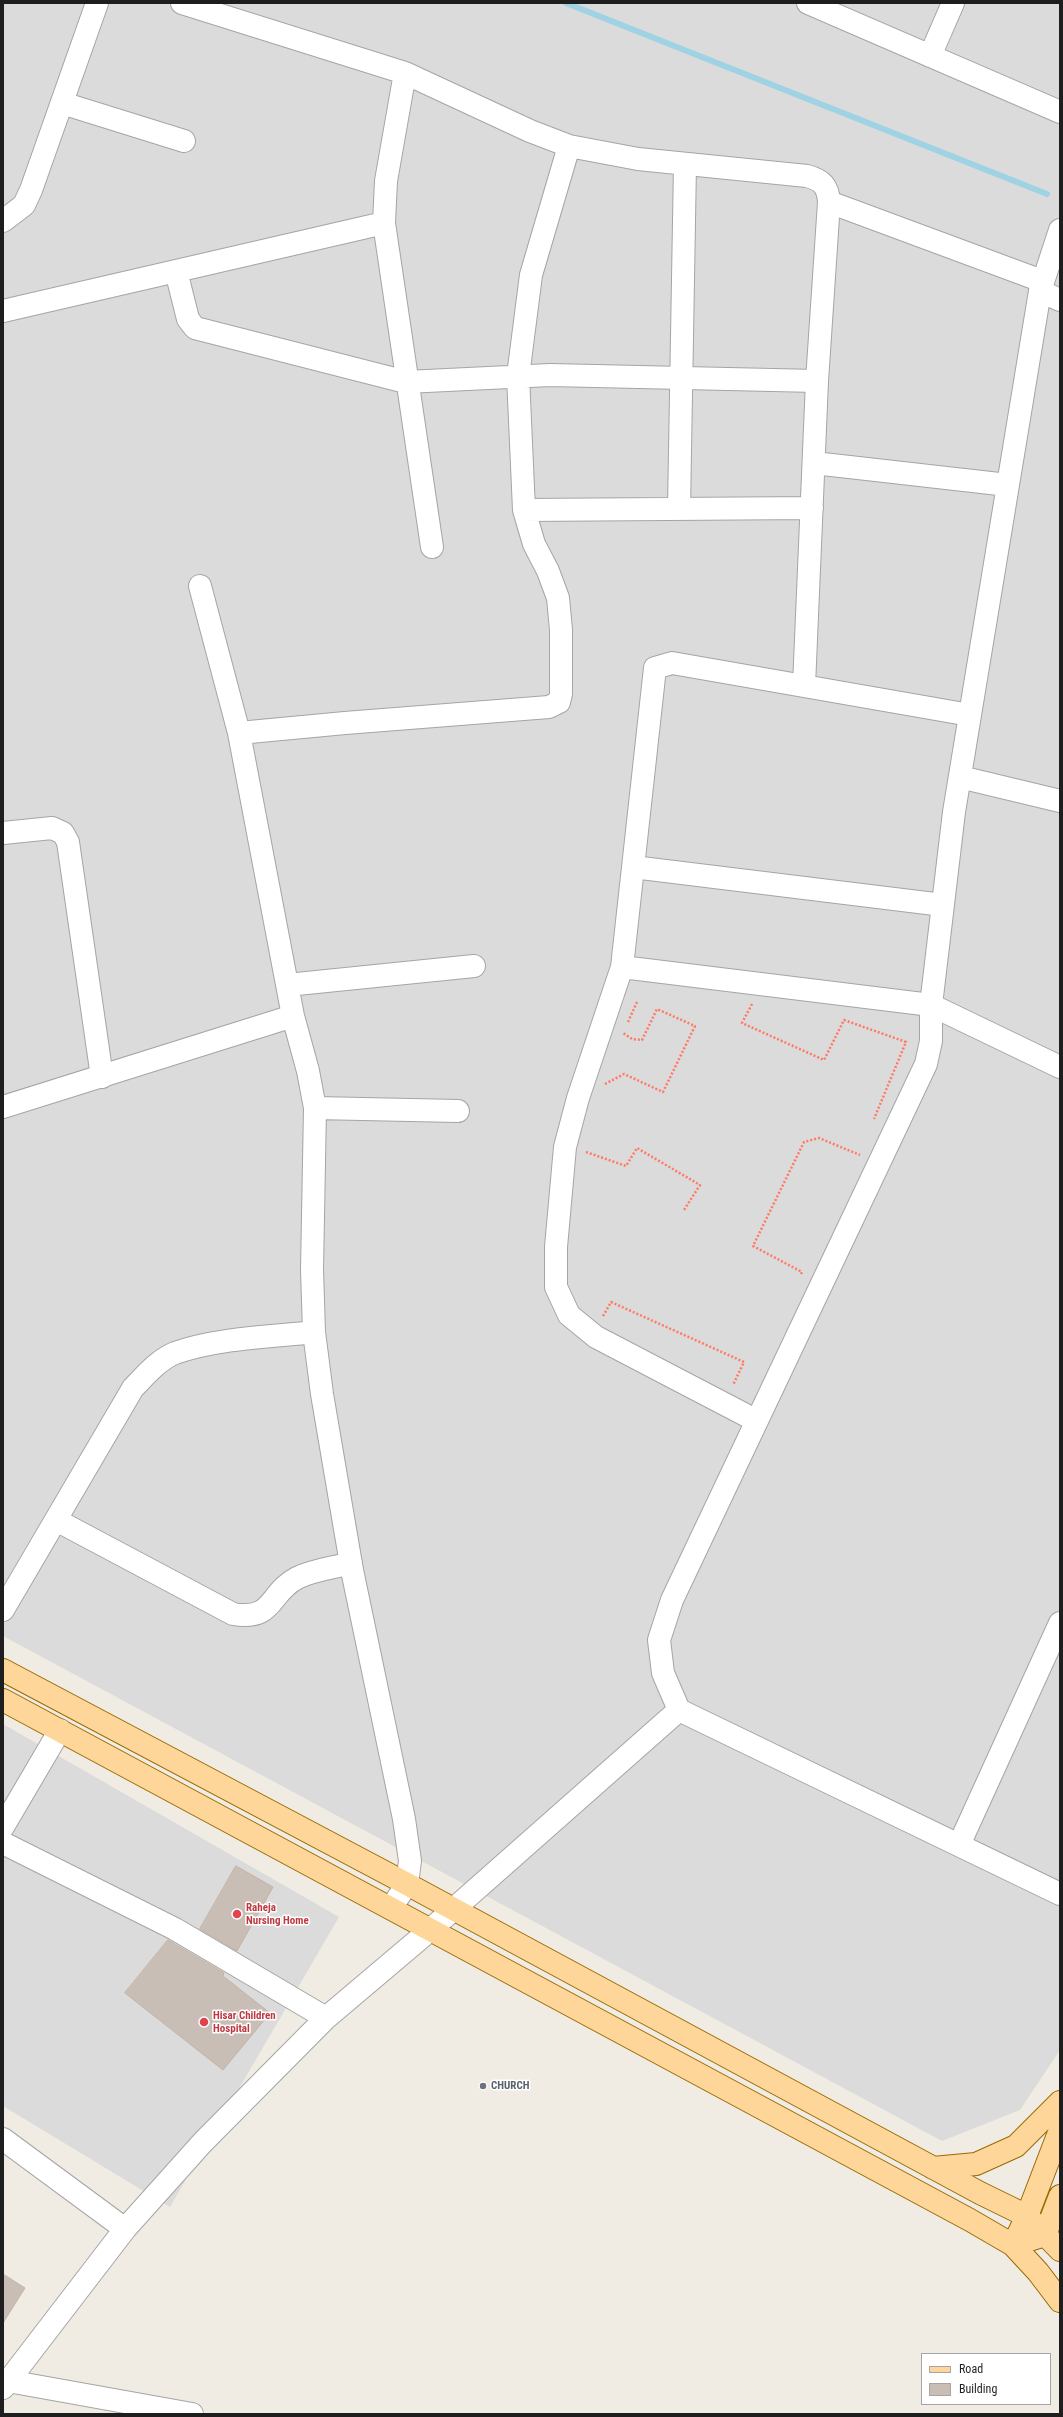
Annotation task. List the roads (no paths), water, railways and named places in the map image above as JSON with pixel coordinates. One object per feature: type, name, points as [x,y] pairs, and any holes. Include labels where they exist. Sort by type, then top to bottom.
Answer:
[{"type":"main road","points":[[3,1670],[453,1909],[933,2168],[1027,2216],[1060,2250]]},
{"type":"main road","points":[[3,1700],[963,2216],[1013,2245],[1038,2272],[1060,2301]]},
{"type":"main road","points":[[933,2168],[976,2164],[1016,2146],[1060,2102]]},
{"type":"main road","points":[[1013,2245],[1027,2216],[1060,2130]]},
{"type":"main road","points":[[1045,2235],[1060,2196]]},
{"type":"main road","points":[[1013,2245],[1045,2235]]},
{"type":"street","points":[[3,220],[24,205],[97,3]]},
{"type":"street","points":[[182,3],[405,73],[530,131],[569,146],[638,159],[807,176],[822,182],[828,191],[828,202],[817,381],[804,686]]},
{"type":"street","points":[[809,3],[1060,112]]},
{"type":"street","points":[[930,56],[953,3]]},
{"type":"street","points":[[405,73],[386,181],[384,223],[406,382],[432,547]]},
{"type":"street","points":[[62,103],[184,141]]},
{"type":"street","points":[[239,733],[554,706],[559,702],[561,694],[561,630],[558,598],[548,571],[532,537],[524,510],[518,376],[531,275],[569,146]]},
{"type":"street","points":[[678,509],[685,164]]},
{"type":"street","points":[[828,202],[1041,286],[1060,300]]},
{"type":"street","points":[[3,310],[384,223]]},
{"type":"street","points":[[1060,230],[1041,286],[970,715],[960,777],[931,1005],[931,1041],[923,1071],[672,1600],[659,1640],[663,1674],[679,1710],[1060,1894]]},
{"type":"street","points":[[176,271],[188,319],[195,328],[406,382],[518,376],[817,381]]},
{"type":"street","points":[[814,463],[1008,485]]},
{"type":"street","points":[[524,510],[812,508]]},
{"type":"street","points":[[200,586],[239,733],[293,1016],[308,1072],[315,1108],[312,1270],[314,1332],[322,1394],[351,1563],[404,1819],[410,1861],[406,1884],[391,1908]]},
{"type":"street","points":[[757,1420],[596,1337],[568,1315],[556,1287],[556,1247],[564,1147],[578,1098],[622,967],[655,668],[672,663],[970,715]]},
{"type":"street","points":[[960,777],[1060,800]]},
{"type":"street","points":[[3,832],[52,828],[63,833],[68,842],[102,1077]]},
{"type":"street","points":[[632,867],[943,905]]},
{"type":"street","points":[[287,985],[474,966]]},
{"type":"street","points":[[622,967],[931,1005],[1060,1067]]},
{"type":"street","points":[[3,1107],[293,1016]]},
{"type":"street","points":[[315,1108],[458,1111]]},
{"type":"street","points":[[3,1610],[11,1577],[56,1520],[133,1388],[151,1369],[174,1354],[210,1344],[314,1332]]},
{"type":"street","points":[[56,1520],[233,1614],[247,1616],[261,1613],[296,1579],[351,1563]]},
{"type":"street","points":[[959,1845],[1060,1623]]},
{"type":"street","points":[[192,2414],[6,2385],[125,2229],[203,2142],[326,2018],[430,1930],[679,1710]]},
{"type":"street","points":[[3,1827],[60,1730]]},
{"type":"street","points":[[3,1843],[175,1929],[326,2018]]},
{"type":"street","points":[[3,2139],[125,2229]]},
{"type":"waterway","points":[[566,3],[1047,194]]},
{"type":"place","name":"Raheja Nursing Home","points":[[237,1914]]},
{"type":"place","name":"Hisar Children Hospital","points":[[204,2022]]},
{"type":"place","name":"CHURCH","points":[[483,2086]]}]
